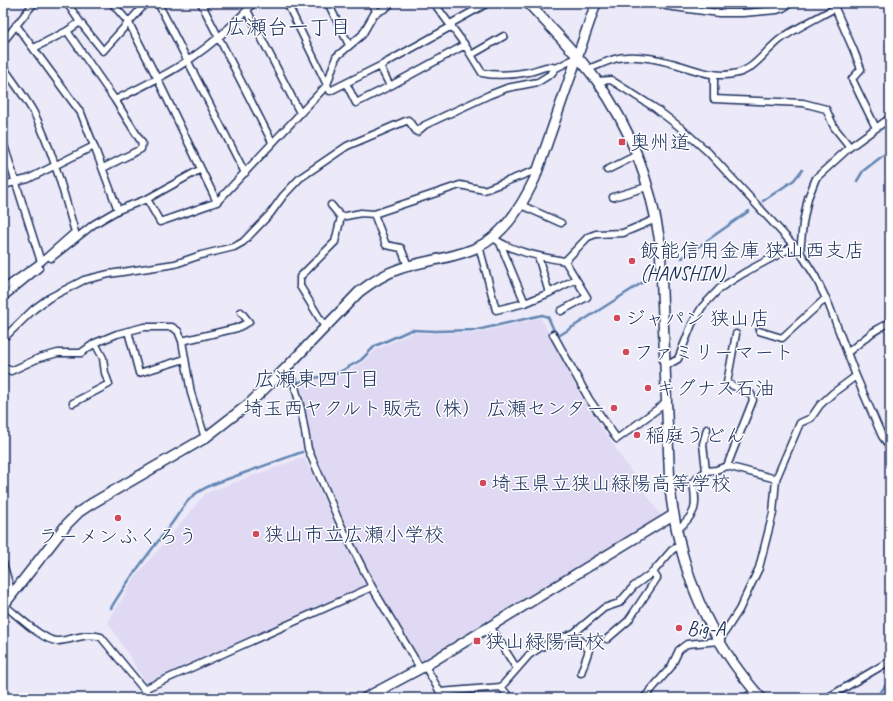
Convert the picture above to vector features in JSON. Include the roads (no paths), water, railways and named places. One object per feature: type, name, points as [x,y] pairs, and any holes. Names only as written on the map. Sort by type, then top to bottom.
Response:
[{"type":"street","points":[[3,42],[34,3]]},
{"type":"street","points":[[67,3],[103,51],[146,3]]},
{"type":"street","points":[[112,3],[129,23],[217,202]]},
{"type":"street","points":[[158,3],[245,173]]},
{"type":"street","points":[[201,3],[272,142]]},
{"type":"street","points":[[115,100],[158,80],[189,61],[219,37],[253,3]]},
{"type":"street","points":[[286,3],[330,91],[380,66],[486,4]]},
{"type":"street","points":[[328,3],[349,45]]},
{"type":"street","points":[[372,3],[377,13]]},
{"type":"street","points":[[147,198],[160,222],[217,202],[327,84],[336,57],[362,35],[374,14],[392,3]]},
{"type":"street","points":[[434,3],[465,45],[482,73],[496,76],[529,72],[550,66],[556,68]]},
{"type":"street","points":[[528,3],[578,57],[597,81],[621,120],[637,155],[647,187],[656,219],[661,256],[670,488],[676,531],[679,546],[693,589],[719,642],[734,665],[759,695],[744,698]]},
{"type":"street","points":[[151,698],[101,637],[94,635],[58,641],[51,640],[4,605],[61,532],[79,512],[205,438],[250,403],[360,292],[372,282],[385,274],[408,266],[465,252],[496,240],[521,205],[530,189],[596,3]]},
{"type":"street","points":[[655,3],[666,6],[730,14],[777,10],[791,3]]},
{"type":"street","points":[[588,69],[619,58],[627,57],[671,63],[705,74],[734,74],[745,70],[763,57],[781,39],[834,5],[861,68],[852,79],[876,128]]},
{"type":"street","points":[[247,10],[300,113]]},
{"type":"street","points":[[34,48],[67,31],[80,22]]},
{"type":"street","points":[[16,25],[81,113],[118,210]]},
{"type":"street","points":[[67,31],[115,100],[142,144],[141,149],[103,168]]},
{"type":"street","points":[[471,55],[504,36]]},
{"type":"street","points":[[346,83],[356,103],[465,45]]},
{"type":"street","points":[[3,336],[7,335],[34,309],[49,298],[84,280],[109,274],[175,264],[201,254],[234,247],[244,242],[300,178],[347,146],[408,120],[417,132],[426,125],[489,95],[507,88],[538,82],[551,74],[556,68],[578,57]]},
{"type":"street","points":[[380,66],[390,86]]},
{"type":"street","points":[[3,67],[33,111],[44,135],[56,165],[75,232],[41,262],[3,289]]},
{"type":"street","points":[[714,74],[714,99],[803,103],[826,109],[834,128],[850,147]]},
{"type":"street","points":[[597,81],[612,80],[681,128],[708,152],[800,252],[815,276],[826,298],[856,376],[882,436],[890,447]]},
{"type":"street","points":[[800,252],[803,223],[808,198],[816,178],[850,147],[890,118]]},
{"type":"street","points":[[3,142],[41,262]]},
{"type":"street","points":[[3,185],[28,179],[94,146]]},
{"type":"street","points":[[607,170],[637,155]]},
{"type":"street","points":[[3,299],[94,224],[118,210],[147,198],[201,169]]},
{"type":"street","points":[[341,217],[361,213],[374,214],[460,185],[484,190],[538,169]]},
{"type":"street","points":[[613,197],[647,187]]},
{"type":"street","points":[[332,205],[341,217]]},
{"type":"street","points":[[521,205],[561,223]]},
{"type":"street","points":[[374,214],[386,245],[401,248],[408,266]]},
{"type":"street","points":[[325,327],[300,286],[300,277],[335,242],[341,217]]},
{"type":"street","points":[[565,261],[588,237],[596,234],[623,233],[656,219]]},
{"type":"street","points":[[496,240],[538,256],[565,261],[587,297],[561,311]]},
{"type":"street","points":[[496,240],[525,303]]},
{"type":"street","points":[[480,246],[496,310],[525,303],[576,279]]},
{"type":"street","points":[[666,366],[678,359],[692,324],[702,307],[720,288],[744,272],[794,246]]},
{"type":"street","points":[[538,256],[549,293]]},
{"type":"street","points":[[759,331],[782,338],[826,298]]},
{"type":"street","points":[[182,342],[237,328],[248,322],[241,312]]},
{"type":"street","points":[[847,353],[873,332],[889,325]]},
{"type":"street","points":[[3,367],[11,371],[39,358],[58,353],[81,353],[95,344],[117,334],[144,327],[172,327],[178,331],[182,342],[191,393],[205,438]]},
{"type":"street","points":[[128,331],[139,373],[185,360]]},
{"type":"street","points":[[553,334],[589,399],[616,439],[667,402]]},
{"type":"street","points":[[727,466],[753,400],[751,394],[726,383],[736,334]]},
{"type":"street","points":[[73,403],[109,384],[105,373],[103,358],[95,344]]},
{"type":"street","points":[[286,368],[294,383],[301,409],[308,449],[339,521],[372,587],[422,667],[440,692],[501,687],[529,655],[541,647],[574,633],[604,608],[619,603],[634,586],[653,572],[672,550],[679,546]]},
{"type":"street","points":[[719,642],[739,610],[759,568],[773,513],[776,479],[800,423],[811,418],[820,405],[856,376]]},
{"type":"street","points":[[706,471],[703,444],[708,428]]},
{"type":"street","points":[[676,531],[685,523],[694,510],[696,504],[693,482],[706,471],[716,470],[727,466],[776,479]]},
{"type":"street","points":[[365,698],[384,694],[422,667],[673,515]]},
{"type":"street","points":[[3,563],[12,594]]},
{"type":"street","points":[[607,639],[628,621],[657,578],[653,572]]},
{"type":"street","points":[[144,689],[372,587]]},
{"type":"street","points":[[490,626],[517,669]]},
{"type":"street","points":[[574,633],[589,650],[581,673]]},
{"type":"street","points":[[644,698],[671,666],[679,650],[687,644],[719,642]]},
{"type":"street","points":[[828,698],[890,661]]},
{"type":"street","points":[[501,687],[510,698]]},
{"type":"waterway","points":[[857,181],[863,171],[890,150]]},
{"type":"waterway","points":[[763,201],[794,180],[802,170]]},
{"type":"waterway","points":[[682,258],[749,211]]},
{"type":"waterway","points":[[299,382],[334,375],[361,360],[375,346],[411,330],[477,330],[542,315],[548,317],[557,337],[648,279]]},
{"type":"waterway","points":[[111,608],[140,564],[184,505],[195,494],[211,485],[302,452]]},
{"type":"waterway","points":[[876,698],[890,680]]},
{"type":"place","name":"奥州道","points":[[622,142]]},
{"type":"place","name":"飯能信用金庫 狭山西支店 (HANSHIN)","points":[[632,261]]},
{"type":"place","name":"ジャパン 狭山店","points":[[617,318]]},
{"type":"place","name":"ファミリーマート","points":[[626,352]]},
{"type":"place","name":"キグナス石油","points":[[648,388]]},
{"type":"place","name":"埼玉西ヤクルト販売（株） 広瀬センター","points":[[614,408]]},
{"type":"place","name":"稲庭うどん","points":[[637,435]]},
{"type":"place","name":"埼玉県立狭山緑陽高等学校","points":[[483,483]]},
{"type":"place","name":"ラーメンふくろう","points":[[118,518]]},
{"type":"place","name":"狭山市立広瀬小学校","points":[[256,534]]},
{"type":"place","name":"Big-A","points":[[679,628]]},
{"type":"place","name":"狭山緑陽高校","points":[[477,641]]},
{"type":"district","name":"広瀬台一丁目","points":[[288,27]]},
{"type":"district","name":"広瀬東四丁目","points":[[317,379]]}]
